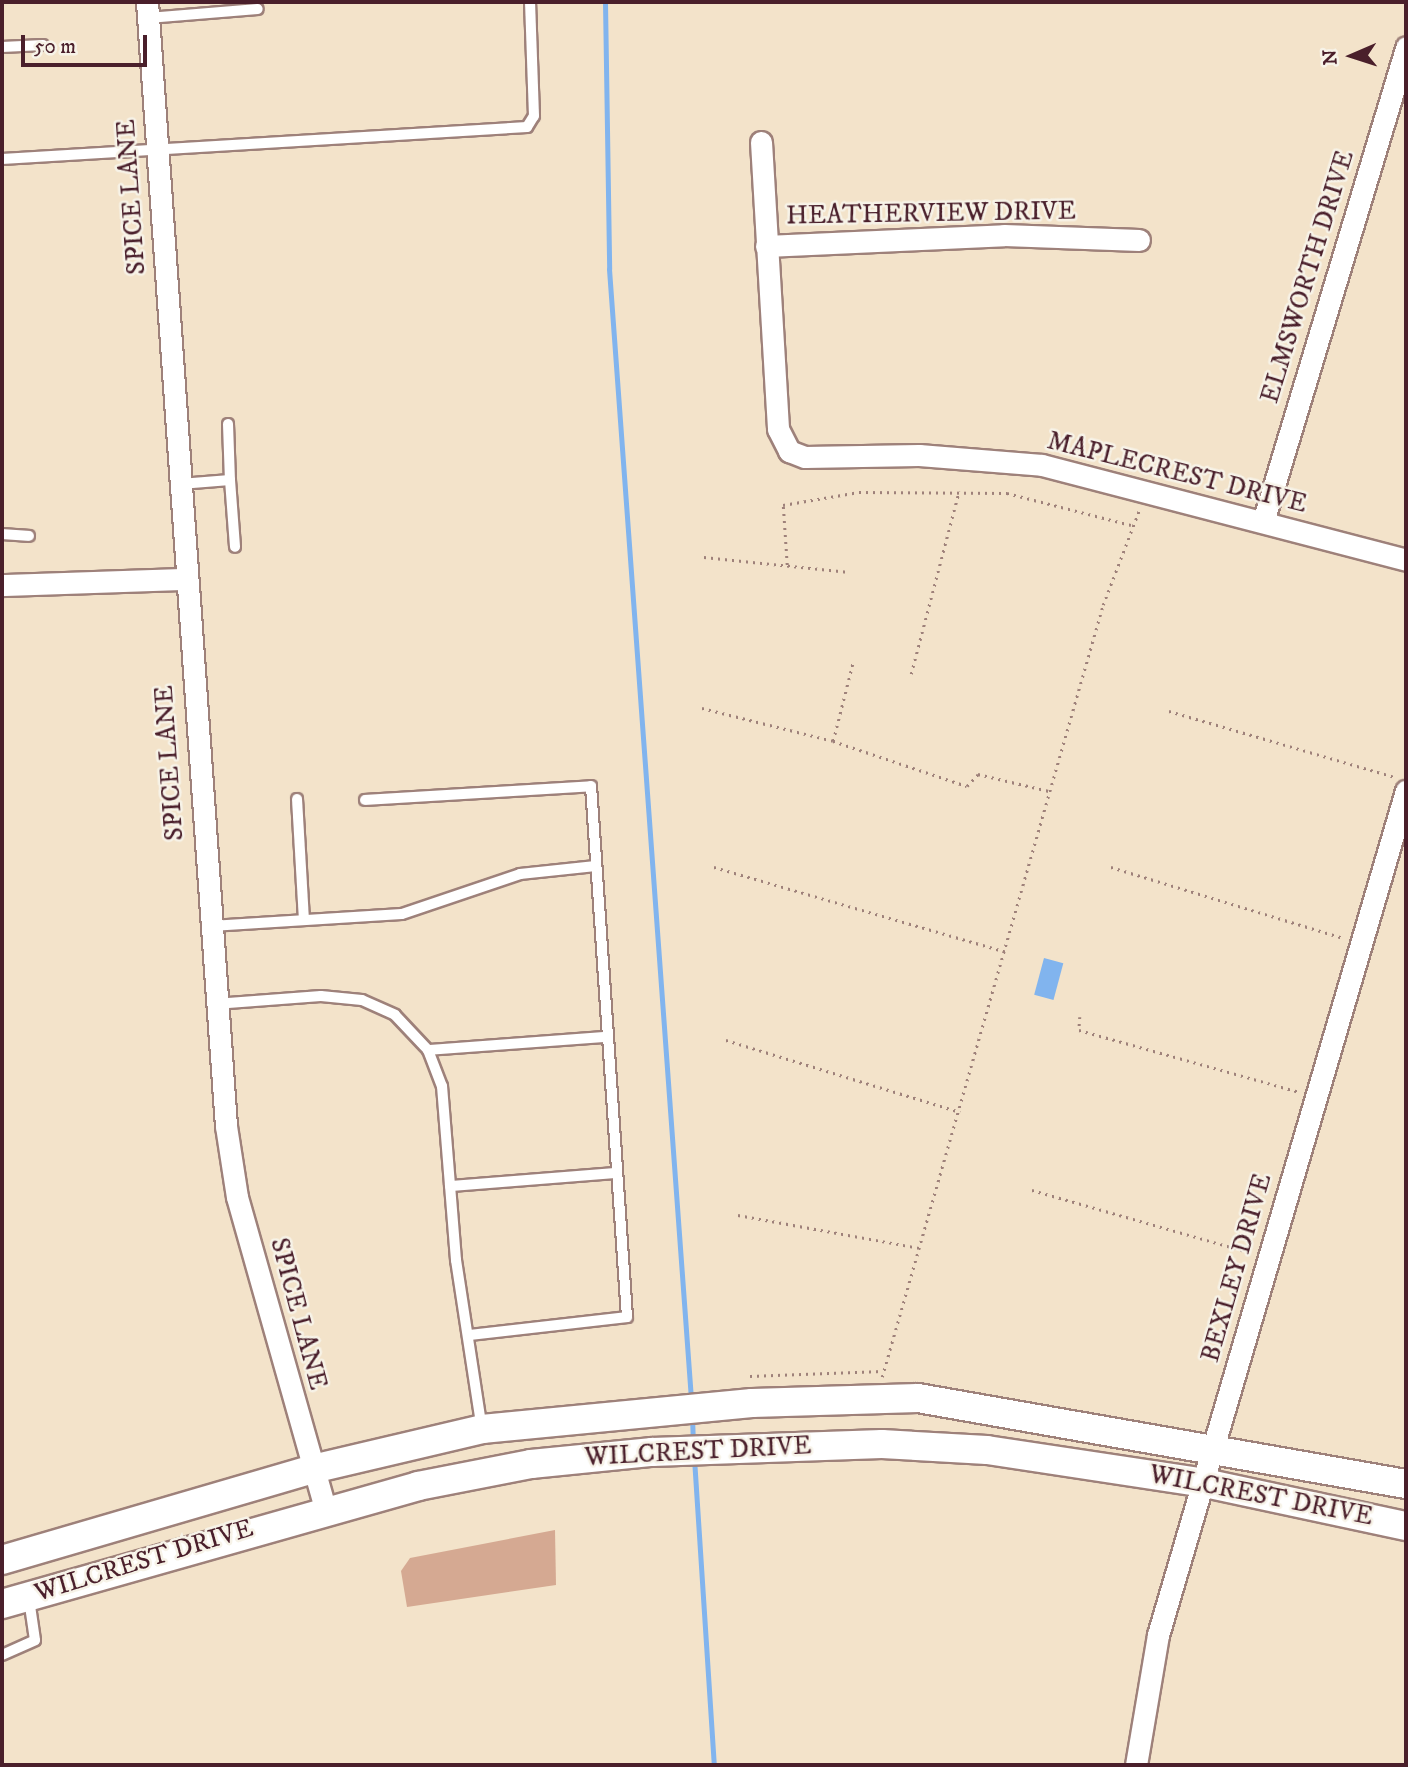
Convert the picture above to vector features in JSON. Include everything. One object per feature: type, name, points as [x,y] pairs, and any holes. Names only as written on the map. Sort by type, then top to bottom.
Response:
[{"type":"main road","name":"WILCREST DRIVE","points":[[7,1558],[313,1469],[482,1429],[651,1409],[742,1404],[881,1399],[1012,1414],[1215,1446],[1406,1484]]},
{"type":"main road","points":[[987,1450],[1012,1414]]},
{"type":"main road","name":"WILCREST DRIVE","points":[[15,1600],[325,1507],[531,1464],[652,1452],[746,1447],[987,1450],[1205,1483],[1406,1525]]},
{"type":"main road","points":[[7,1558],[15,1600]]},
{"type":"street","name":"SPICE LANE","points":[[148,10],[209,926],[237,1196],[325,1507]]},
{"type":"street","name":"ELMSWORTH DRIVE","points":[[1263,522],[1406,47]]},
{"type":"street","name":"MAPLECREST DRIVE","points":[[761,142],[778,429],[789,451],[806,457],[889,455],[1042,465],[1148,489],[1406,560]]},
{"type":"street","name":"HEATHERVIEW DRIVE","points":[[766,246],[1004,234],[1139,240]]},
{"type":"street","points":[[2,585],[186,579]]},
{"type":"street","name":"BEXLEY DRIVE","points":[[1136,1765],[1158,1635],[1205,1483],[1406,790]]},
{"type":"lane","points":[[2,159],[155,145],[527,127],[534,116],[530,2]]},
{"type":"lane","points":[[148,10],[258,9]]},
{"type":"lane","points":[[2,47],[43,45]]},
{"type":"lane","points":[[228,424],[235,547]]},
{"type":"lane","points":[[180,484],[230,480]]},
{"type":"lane","points":[[2,534],[29,536]]},
{"type":"lane","points":[[365,800],[591,786],[627,1317],[468,1335]]},
{"type":"lane","points":[[297,799],[304,920]]},
{"type":"lane","points":[[209,926],[422,911],[520,874],[596,866]]},
{"type":"lane","points":[[215,1004],[321,996],[362,1000],[395,1015],[428,1050],[442,1086],[450,1186],[482,1429]]},
{"type":"lane","points":[[428,1050],[607,1037]]},
{"type":"lane","points":[[450,1186],[616,1173]]},
{"type":"lane","points":[[2,1655],[35,1640],[15,1600]]},
{"type":"path","points":[[881,1399],[883,1371],[1007,952],[1049,791],[1133,525],[1148,489]]},
{"type":"path","points":[[911,674],[960,491]]},
{"type":"path","points":[[787,565],[783,505],[859,492],[1007,493],[1133,525]]},
{"type":"path","points":[[704,557],[849,572]]},
{"type":"path","points":[[833,741],[853,662]]},
{"type":"path","points":[[702,708],[833,741],[967,786],[978,774],[1049,791]]},
{"type":"path","points":[[1169,711],[1406,781]]},
{"type":"path","points":[[713,867],[1007,952]]},
{"type":"path","points":[[1111,867],[1363,944]]},
{"type":"path","points":[[1080,1017],[1079,1030],[1316,1097]]},
{"type":"path","points":[[726,1040],[960,1112]]},
{"type":"path","points":[[1032,1191],[1269,1258]]},
{"type":"path","points":[[738,1215],[919,1248]]},
{"type":"path","points":[[750,1376],[883,1371]]},
{"type":"water","points":[[1044,958],[1063,963],[1053,1000],[1034,995]]},
{"type":"building","points":[[555,1530],[556,1585],[407,1607],[401,1571],[410,1558]]},
{"type":"waterway","points":[[605,2],[609,269],[691,1399]]},
{"type":"waterway","points":[[692,1416],[693,1441]]},
{"type":"waterway","points":[[694,1458],[714,1765]]}]
